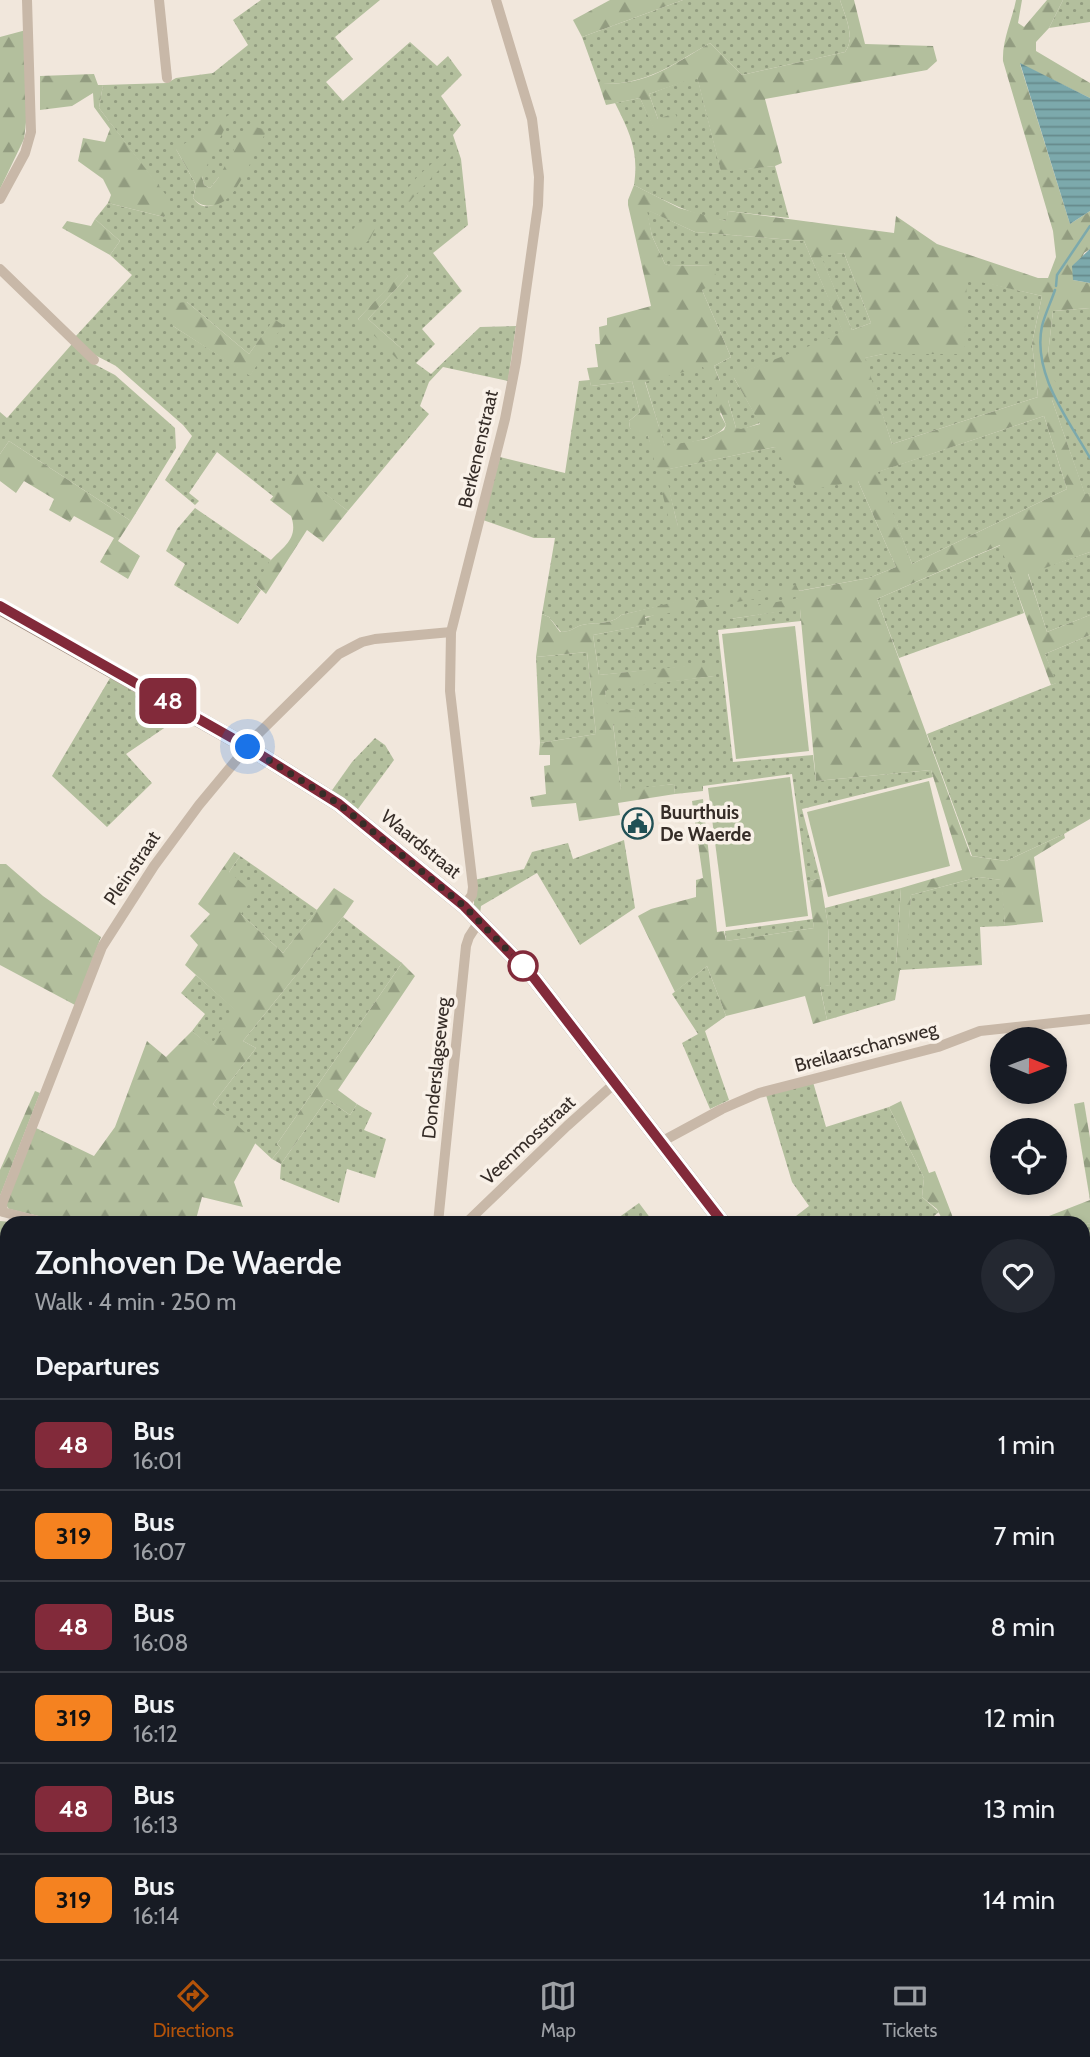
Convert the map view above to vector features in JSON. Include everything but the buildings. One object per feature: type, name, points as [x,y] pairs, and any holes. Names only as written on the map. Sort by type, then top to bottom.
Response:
[{"type":"street","points":[[0,199],[25,153],[32,132],[27,0]]},
{"type":"street","points":[[159,0],[167,78]]},
{"type":"street","name":"Berkenenstraat","points":[[464,906],[472,895],[473,887],[450,691],[451,632],[505,419],[516,362],[538,205],[539,177],[532,119],[496,0]]},
{"type":"street","points":[[0,269],[94,359]]},
{"type":"street","name":"Waardstraat","points":[[1,609],[248,747],[339,804],[464,906],[534,978],[718,1216]]},
{"type":"street","name":"Pleinstraat","points":[[19,1216],[3,1212],[2,1204],[102,947],[172,840],[258,734],[339,653],[375,639],[451,632]]},
{"type":"street","name":"Donderslagseweg","points":[[439,1216],[466,946],[480,920]]},
{"type":"street","name":"Breilaarschansweg","points":[[660,1142],[722,1108],[759,1093],[938,1047],[981,1031],[1090,1019]]},
{"type":"street","name":"Veenmosstraat","points":[[473,1216],[615,1083]]},
{"type":"green space","points":[[261,0],[380,0],[335,37],[353,59],[326,82],[343,101],[410,42],[437,66],[448,56],[462,75],[441,96],[461,125],[453,135],[461,159],[468,225],[433,253],[462,291],[422,329],[435,344],[416,363],[431,374],[480,327],[516,326],[508,381],[443,367],[429,382],[420,406],[429,414],[348,511],[296,472],[274,497],[217,452],[189,493],[199,501],[195,505],[165,480],[192,436],[116,366],[93,354],[75,337],[132,275],[110,255],[120,241],[95,219],[108,203],[164,217],[168,199],[99,108],[103,85],[167,83],[176,78],[213,73],[248,45],[233,20]],"holes":[[[176,149],[202,176],[204,185],[210,188],[219,177],[214,205],[202,206],[193,198],[196,185]],[[403,272],[408,276],[368,319],[403,350],[358,319]],[[187,302],[249,354],[274,320],[282,325],[250,375],[173,326]]]},
{"type":"green space","points":[[610,0],[683,0],[582,37],[573,20]]},
{"type":"green space","points":[[683,0],[840,0],[850,40],[845,52],[742,75],[710,43],[645,78],[599,84],[582,37]]},
{"type":"green space","points":[[840,0],[854,0],[865,44],[933,46],[937,61],[927,70],[765,99],[782,163],[721,172],[697,77],[649,94],[658,119],[675,113],[680,124],[656,134],[640,98],[606,105],[599,84],[616,84],[645,78],[670,67],[710,43],[742,75],[845,52],[850,34]]},
{"type":"green space","points":[[1016,0],[1022,0],[1018,23],[1024,27],[1047,0],[1063,0],[1049,28],[1036,42],[1036,51],[1090,83],[1090,98],[1020,64],[1070,224],[1090,211],[1090,249],[1084,253],[1073,280],[1090,283],[1090,308],[1053,311],[1048,354],[1059,397],[1052,400],[1085,494],[1090,493],[1090,552],[1028,574],[1047,632],[1090,615],[1090,635],[1045,654],[1057,683],[1051,685],[1000,545],[877,599],[971,856],[1006,861],[1064,834],[1065,838],[1034,857],[1043,922],[1005,926],[1001,880],[979,877],[911,895],[906,964],[896,964],[901,888],[962,870],[931,770],[816,781],[800,609],[729,619],[728,611],[798,598],[798,592],[645,617],[646,625],[593,635],[599,675],[714,663],[715,676],[605,690],[608,712],[635,709],[636,721],[613,724],[621,790],[674,784],[675,794],[618,803],[620,815],[579,821],[576,803],[532,807],[530,797],[546,794],[544,766],[550,765],[550,755],[539,755],[540,743],[596,734],[587,652],[536,657],[542,614],[549,617],[560,632],[565,632],[582,625],[608,622],[621,615],[695,597],[696,601],[796,585],[799,591],[869,578],[896,567],[858,481],[799,492],[775,447],[665,470],[678,528],[671,528],[648,436],[637,434],[630,428],[629,421],[640,412],[632,381],[591,386],[587,368],[598,367],[595,344],[600,344],[599,327],[607,325],[607,318],[651,306],[628,205],[634,185],[679,208],[726,221],[728,211],[894,233],[896,216],[937,244],[1038,278],[1048,278],[1056,257],[1053,231],[1003,61]],"holes":[[[647,210],[695,232],[804,241],[843,333],[742,372],[733,364],[734,378],[760,424],[736,428],[728,400],[717,393],[716,400],[726,425],[724,430],[706,439],[665,446],[645,382],[703,367],[708,380],[718,386],[720,382],[714,366],[731,357],[702,290],[718,281],[712,265],[665,264],[652,236]],[[844,253],[871,323],[852,330],[821,256]],[[967,279],[1042,296],[1032,343],[1038,397],[892,444],[865,358],[883,354],[964,354]],[[1044,416],[1067,489],[912,564],[878,472]]]},
{"type":"green space","points":[[1063,0],[1090,0],[1090,22],[1049,28]]},
{"type":"green space","points":[[26,30],[27,114],[24,139],[0,189],[0,37]]},
{"type":"green space","points":[[94,74],[98,85],[103,85],[99,108],[169,199],[169,210],[164,217],[108,203],[111,195],[103,179],[78,161],[83,138],[105,142],[110,129],[94,107],[93,93],[72,106],[40,110],[40,76]]},
{"type":"green space","points":[[697,76],[721,171],[775,166],[789,218],[728,211],[727,221],[715,219],[679,207],[634,185],[632,143],[615,103],[640,98],[657,134],[658,119],[649,94]]},
{"type":"green space","points":[[232,113],[202,176],[204,185],[210,188],[219,177],[247,125],[267,130],[231,195],[218,204],[202,205],[193,198],[196,185],[176,149]]},
{"type":"green space","points":[[447,150],[452,156],[409,202],[402,195],[418,176]]},
{"type":"green space","points":[[646,209],[695,232],[804,241],[844,334],[734,378],[760,423],[741,430],[736,428],[728,400],[720,414],[726,425],[715,435],[665,447],[645,381],[703,366],[720,381],[714,366],[731,357],[702,290],[712,265],[665,264],[652,236]]},
{"type":"green space","points":[[95,219],[120,241],[110,255],[62,228],[67,221],[91,226]]},
{"type":"green space","points":[[359,222],[378,223],[370,239],[358,250],[349,249],[354,228]]},
{"type":"green space","points":[[844,253],[871,323],[852,330],[820,255]]},
{"type":"green space","points":[[403,271],[408,276],[368,319],[403,350],[403,356],[397,359],[358,319]]},
{"type":"green space","points":[[967,278],[1042,296],[1032,343],[1038,397],[892,444],[864,358],[883,354]]},
{"type":"green space","points":[[187,302],[249,354],[274,319],[283,325],[250,376],[173,326],[168,315],[169,307]]},
{"type":"green space","points":[[1090,308],[1090,493],[1085,495],[1052,400],[1048,354],[1053,311]]},
{"type":"green space","points":[[72,344],[94,364],[115,375],[175,428],[176,448],[131,521],[9,441],[0,454],[0,412],[7,418]]},
{"type":"green space","points":[[590,380],[591,386],[632,381],[640,412],[629,421],[630,428],[648,436],[678,527],[664,470],[775,447],[858,481],[896,567],[869,578],[798,591],[799,598],[730,619],[800,608],[801,621],[718,630],[733,762],[813,755],[816,781],[931,770],[933,777],[802,809],[820,878],[807,882],[792,774],[703,786],[703,791],[675,794],[674,784],[621,791],[613,723],[635,709],[607,713],[605,689],[714,676],[714,664],[599,675],[593,635],[645,625],[645,618],[696,601],[695,598],[561,632],[549,617],[542,614],[555,538],[534,538],[483,520],[500,457],[565,473],[579,381]]},
{"type":"green space","points":[[1044,416],[1067,489],[912,564],[877,472]]},
{"type":"green space","points":[[9,441],[131,521],[118,541],[140,556],[128,579],[100,562],[114,538],[74,516],[70,522],[49,510],[54,499],[24,481],[16,493],[0,481],[0,454]]},
{"type":"green space","points":[[296,471],[348,511],[323,542],[307,530],[266,594],[256,585],[269,563],[289,541],[293,530],[291,516],[270,500]]},
{"type":"green space","points":[[195,508],[271,560],[256,585],[261,590],[238,624],[174,585],[185,564],[166,551],[177,529]]},
{"type":"green space","points":[[1001,545],[1024,613],[899,658],[877,599]]},
{"type":"green space","points":[[1090,552],[1090,615],[1047,632],[1028,573]]},
{"type":"green space","points":[[795,626],[809,751],[736,759],[722,634]]},
{"type":"green space","points":[[1090,635],[1090,819],[1006,861],[972,856],[927,734],[1056,683],[1045,654]]},
{"type":"green space","points":[[587,652],[596,734],[540,743],[536,657]]},
{"type":"green space","points":[[110,678],[179,718],[126,754],[152,783],[107,827],[52,776]]},
{"type":"green space","points":[[375,738],[385,745],[394,760],[355,813],[330,793],[352,762]]},
{"type":"green space","points":[[790,777],[808,916],[726,927],[708,788]]},
{"type":"green space","points":[[929,781],[950,866],[828,897],[807,812]]},
{"type":"green space","points":[[703,799],[717,932],[724,931],[726,941],[814,928],[807,882],[820,878],[828,925],[830,985],[820,987],[827,1020],[813,1024],[805,996],[726,1016],[707,966],[675,992],[638,916],[651,909],[696,897],[696,880],[703,878],[692,801]]},
{"type":"green space","points":[[624,840],[635,908],[580,945],[537,873],[481,906],[480,914],[474,908],[474,880],[524,869],[532,852],[568,843],[573,859]]},
{"type":"green space","points":[[234,852],[240,856],[229,872],[256,895],[241,914],[283,953],[334,888],[354,901],[243,1041],[256,1048],[213,1104],[256,1142],[234,1182],[243,1207],[202,1197],[197,1216],[38,1216],[9,1209],[6,1205],[34,1127],[94,1156],[115,1127],[147,1041],[166,1057],[192,1031],[210,1046],[236,1011],[185,965],[198,945],[190,936],[210,914],[198,904]]},
{"type":"green space","points":[[240,856],[317,910],[283,953],[241,914],[229,872]]},
{"type":"green space","points":[[0,864],[6,864],[43,896],[101,937],[75,1005],[0,965]]},
{"type":"green space","points":[[979,877],[1002,880],[1005,926],[980,927],[982,965],[900,970],[895,1000],[827,1020],[820,986],[830,985],[825,908],[901,888],[896,963],[905,964],[911,895]]},
{"type":"green space","points":[[343,917],[402,963],[277,1144],[281,1148],[272,1159],[213,1104],[256,1048],[243,1041]]},
{"type":"green space","points":[[813,919],[814,928],[726,941],[725,931]]},
{"type":"green space","points":[[402,963],[415,976],[338,1090],[357,1104],[350,1115],[327,1099],[281,1164],[272,1159],[281,1148],[277,1144]]},
{"type":"green space","points":[[707,966],[726,1016],[705,1031],[729,1100],[710,1109],[682,1043],[698,1034],[672,994]]},
{"type":"green space","points":[[196,975],[237,1011],[210,1047],[192,1031],[205,1014],[181,993]]},
{"type":"green space","points":[[813,1082],[826,1127],[889,1107],[924,1178],[922,1197],[939,1212],[934,1216],[796,1216],[809,1206],[792,1182],[766,1095]]},
{"type":"green space","points":[[35,1091],[40,1093],[0,1196],[0,1170]]},
{"type":"green space","points":[[327,1099],[350,1115],[357,1104],[372,1113],[364,1130],[386,1139],[375,1178],[347,1169],[339,1203],[280,1179],[281,1164]]},
{"type":"green space","points":[[901,1101],[929,1173],[935,1171],[952,1216],[940,1216],[937,1209],[922,1197],[924,1178],[889,1107]]},
{"type":"green space","points":[[1084,1102],[1090,1138],[1090,1200],[1074,1104]]},
{"type":"green space","points":[[1090,1200],[1090,1216],[1049,1216]]},
{"type":"green space","points":[[639,1203],[649,1216],[621,1216]]},
{"type":"water","points":[[1020,63],[1090,98],[1090,211],[1070,224]]},
{"type":"water","points":[[1090,249],[1090,283],[1073,280],[1072,266]]},
{"type":"waterway","points":[[1056,286],[1057,275],[1090,226]]},
{"type":"waterway","points":[[1055,290],[1042,326],[1042,361],[1054,395],[1090,458]]},
{"type":"bus line","name":"48","points":[[0,606],[248,747],[339,804],[464,906],[534,978],[718,1216]]},
{"type":"place","name":"Buurthuis De Waerde","points":[[637,823]]},
{"type":"route","points":[[248,747],[339,804],[480,920],[523,966]]}]
